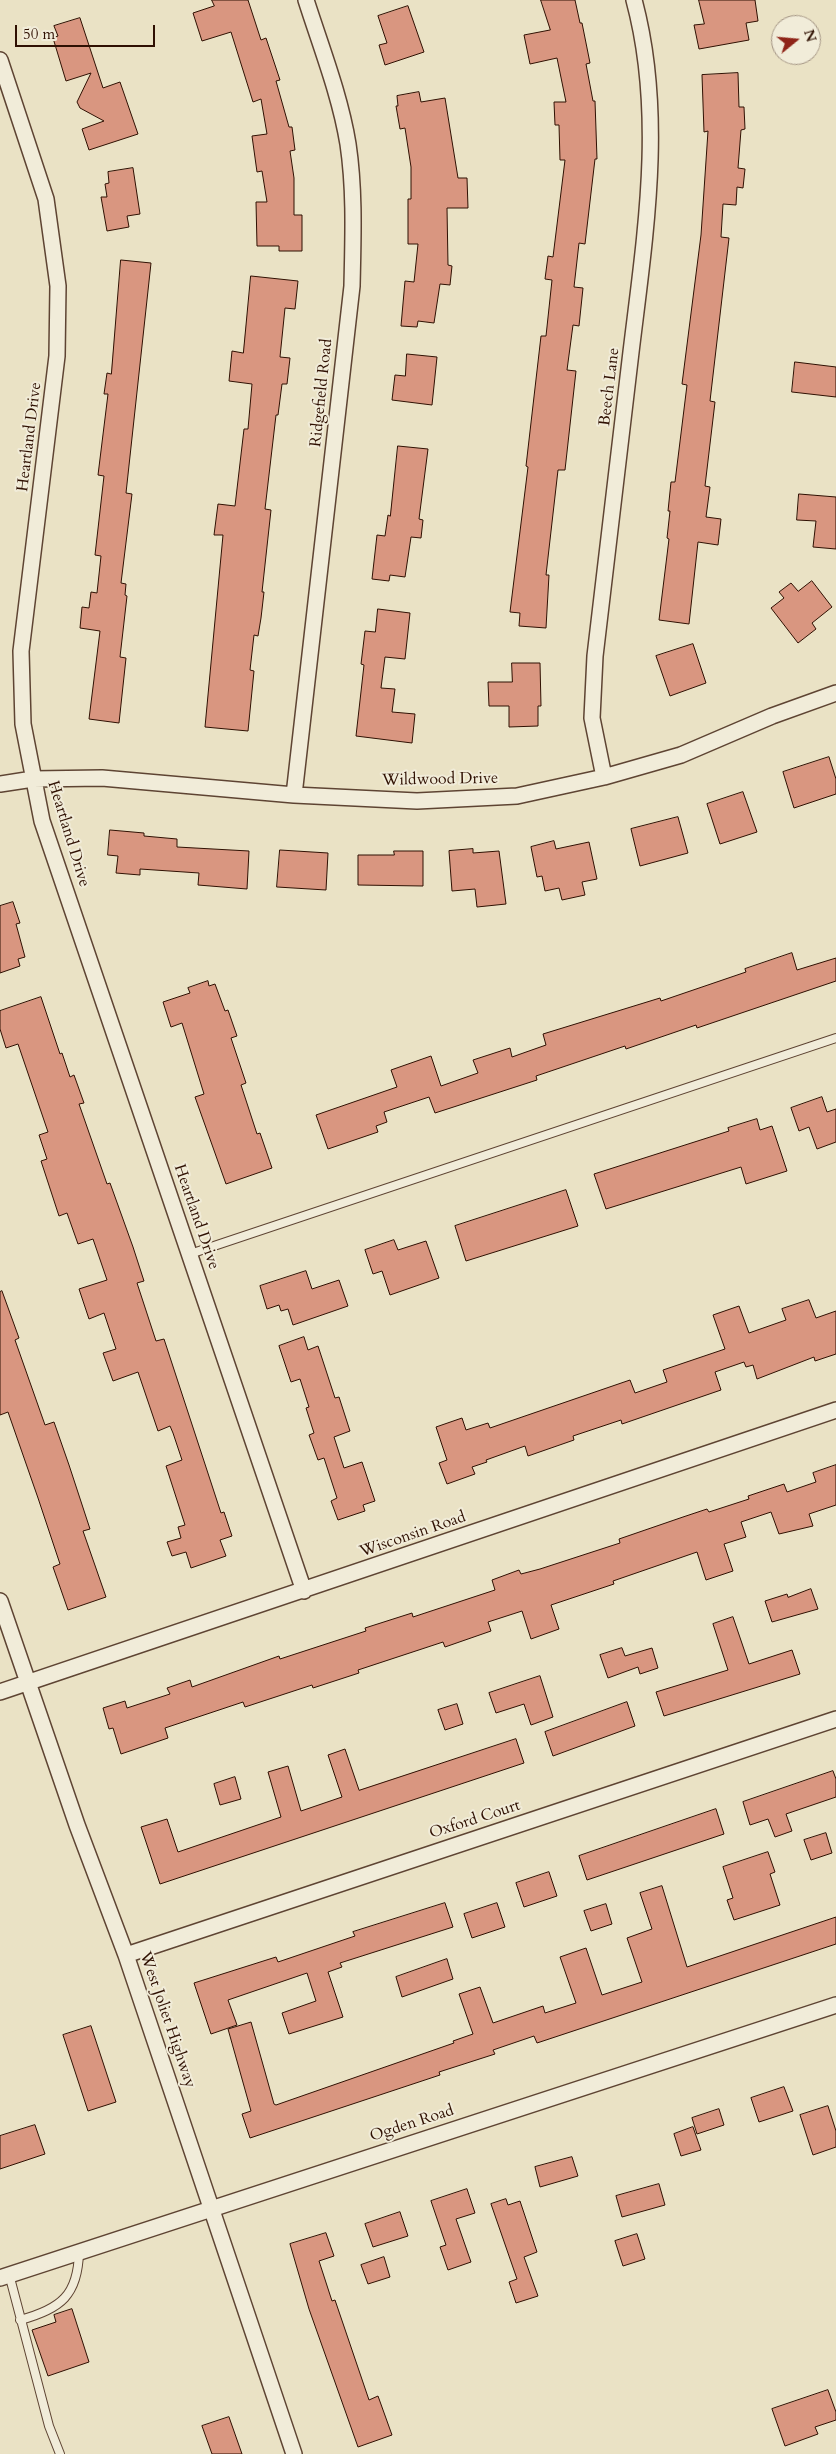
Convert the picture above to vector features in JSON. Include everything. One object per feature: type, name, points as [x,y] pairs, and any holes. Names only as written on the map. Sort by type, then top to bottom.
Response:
[{"type":"street","name":"Ridgefield Road","points":[[294,795],[352,286],[353,241],[348,144],[331,76],[306,0]]},
{"type":"street","name":"Beech Lane","points":[[604,777],[592,718],[595,656],[646,227],[651,140],[650,87],[646,55],[634,0]]},
{"type":"street","name":"Heartland Drive","points":[[0,60],[46,199],[58,286],[57,356],[21,651],[23,724],[33,779],[42,821],[304,1591]]},
{"type":"street","name":"Wildwood Drive","points":[[0,784],[33,779],[102,778],[294,795],[418,801],[517,796],[604,777],[681,755],[772,716],[836,693]]},
{"type":"street","name":"Wisconsin Road","points":[[0,1692],[836,1410]]},
{"type":"street","name":"West Joliet Highway","points":[[0,1600],[77,1825],[126,1955],[294,2454]]},
{"type":"street","name":"Oxford Court","points":[[126,1955],[836,1719]]},
{"type":"street","name":"Ogden Road","points":[[5,2276],[836,2005]]},
{"type":"lane","points":[[190,1254],[836,1038]]},
{"type":"lane","points":[[20,2320],[40,2315],[71,2292],[78,2270],[79,2252]]},
{"type":"lane","points":[[5,2276],[20,2320],[49,2426],[60,2454]]},
{"type":"building","points":[[212,0],[248,0],[261,40],[266,38],[280,80],[276,81],[289,127],[292,127],[295,150],[290,151],[294,178],[294,215],[302,215],[302,251],[279,251],[279,246],[257,246],[256,202],[267,202],[262,171],[257,172],[252,136],[267,134],[261,99],[253,102],[231,32],[202,41],[193,13],[214,6]]},
{"type":"building","points":[[541,0],[575,0],[590,63],[586,64],[593,101],[595,101],[597,159],[595,159],[585,244],[579,243],[574,287],[583,288],[579,326],[573,325],[567,370],[576,371],[565,470],[558,470],[546,575],[549,575],[546,628],[519,626],[520,613],[510,612],[528,467],[526,466],[541,336],[546,336],[552,280],[545,279],[548,256],[553,257],[565,160],[560,160],[559,125],[555,125],[554,102],[566,102],[557,58],[530,64],[524,35],[550,30]]},
{"type":"building","points":[[699,0],[755,0],[758,21],[746,23],[749,40],[699,49],[694,25],[704,24]]},
{"type":"building","points":[[408,6],[424,52],[385,65],[379,45],[387,43],[378,16]]},
{"type":"building","points":[[80,18],[103,88],[120,82],[138,134],[89,150],[82,129],[104,121],[80,108],[77,102],[91,73],[66,81],[53,38],[58,36],[54,26]]},
{"type":"building","points":[[738,73],[739,107],[744,107],[745,129],[741,130],[738,168],[745,169],[743,188],[737,187],[736,205],[723,204],[721,237],[729,238],[710,401],[715,402],[705,486],[710,487],[706,517],[721,519],[718,545],[698,542],[689,624],[659,620],[669,539],[667,538],[671,482],[675,482],[687,385],[682,384],[701,235],[708,131],[704,132],[702,75]]},
{"type":"building","points":[[419,92],[421,102],[445,98],[458,178],[467,178],[468,208],[447,208],[448,265],[452,266],[450,285],[440,284],[434,323],[418,321],[417,327],[401,326],[405,281],[414,282],[418,244],[408,244],[408,199],[411,199],[411,167],[405,128],[400,129],[396,106],[398,106],[397,96]]},
{"type":"building","points":[[133,168],[140,214],[127,216],[129,227],[107,231],[101,197],[107,197],[105,184],[109,183],[108,172]]},
{"type":"building","points":[[121,260],[151,263],[126,493],[132,494],[121,583],[126,584],[125,595],[127,596],[120,657],[126,658],[119,723],[89,719],[100,631],[80,628],[82,607],[89,608],[91,592],[97,593],[101,556],[95,555],[104,476],[98,475],[108,394],[104,394],[107,373],[111,374]]},
{"type":"building","points":[[251,276],[298,281],[295,309],[285,308],[280,357],[290,358],[287,384],[282,384],[278,415],[276,415],[265,509],[271,510],[261,618],[258,636],[254,635],[250,670],[254,671],[248,731],[205,727],[223,535],[214,535],[218,504],[235,506],[244,429],[248,429],[252,384],[229,381],[232,351],[243,353]]},
{"type":"building","points":[[407,354],[437,357],[432,405],[392,400],[395,375],[405,376]]},
{"type":"building","points":[[795,362],[836,367],[836,397],[792,392]]},
{"type":"building","points":[[398,446],[428,449],[419,519],[423,520],[421,538],[411,537],[405,577],[390,575],[389,581],[372,579],[377,535],[385,536],[388,515],[390,516]]},
{"type":"building","points":[[799,494],[836,497],[836,549],[813,547],[816,521],[797,520]]},
{"type":"building","points":[[812,581],[832,607],[812,623],[816,629],[798,643],[771,608],[784,598],[779,592],[791,583],[798,591]]},
{"type":"building","points":[[378,609],[410,613],[405,659],[385,657],[381,688],[395,689],[392,712],[415,714],[412,743],[356,736],[364,665],[361,664],[365,631],[375,632]]},
{"type":"building","points":[[693,644],[706,683],[670,696],[656,656]]},
{"type":"building","points":[[512,663],[540,663],[541,706],[538,706],[538,726],[509,727],[509,706],[489,706],[488,682],[512,682]]},
{"type":"building","points":[[829,757],[836,779],[836,794],[794,808],[783,772]]},
{"type":"building","points":[[743,792],[757,832],[720,844],[707,804]]},
{"type":"building","points":[[678,817],[688,853],[640,866],[631,829]]},
{"type":"building","points":[[110,830],[144,833],[144,836],[177,839],[177,847],[249,851],[247,889],[198,885],[199,873],[140,869],[140,875],[116,873],[118,856],[108,855]]},
{"type":"building","points":[[554,841],[556,849],[589,842],[597,879],[582,882],[585,895],[562,900],[559,888],[545,891],[542,876],[537,877],[531,847]]},
{"type":"building","points":[[473,849],[473,853],[499,851],[506,904],[477,907],[475,889],[452,891],[449,851]]},
{"type":"building","points":[[280,850],[328,853],[326,890],[277,887]]},
{"type":"building","points":[[394,851],[423,851],[423,886],[358,885],[358,855],[394,855]]},
{"type":"building","points":[[13,902],[20,923],[16,924],[25,957],[18,959],[20,966],[0,973],[0,906]]},
{"type":"building","points":[[792,953],[797,970],[836,958],[836,981],[697,1028],[696,1025],[626,1049],[625,1046],[536,1076],[537,1080],[435,1113],[429,1097],[384,1112],[387,1122],[376,1126],[378,1132],[328,1149],[316,1115],[397,1087],[391,1070],[431,1056],[441,1086],[478,1073],[473,1060],[510,1048],[512,1057],[546,1045],[543,1034],[660,998],[661,1001],[746,972],[745,969]]},
{"type":"building","points":[[208,981],[209,986],[215,984],[225,1011],[228,1010],[237,1036],[231,1038],[246,1083],[241,1085],[257,1134],[260,1133],[272,1168],[226,1184],[195,1097],[204,1094],[182,1023],[171,1027],[163,1002],[190,993],[188,988]]},
{"type":"building","points":[[41,997],[60,1054],[62,1053],[70,1077],[74,1075],[84,1103],[79,1104],[107,1184],[110,1183],[133,1247],[144,1281],[137,1283],[156,1341],[164,1339],[221,1513],[224,1512],[232,1536],[220,1540],[226,1556],[191,1568],[186,1552],[172,1556],[167,1542],[181,1538],[178,1527],[185,1525],[166,1466],[182,1460],[173,1433],[170,1426],[158,1431],[138,1372],[113,1381],[103,1353],[116,1349],[104,1313],[89,1319],[79,1289],[107,1280],[93,1239],[78,1244],[67,1213],[59,1216],[41,1161],[47,1159],[39,1135],[48,1132],[18,1044],[6,1048],[0,1029],[0,1011]]},
{"type":"building","points":[[822,1097],[827,1112],[836,1109],[836,1142],[817,1149],[809,1127],[799,1131],[791,1108]]},
{"type":"building","points":[[757,1119],[760,1130],[772,1126],[787,1171],[746,1184],[741,1167],[606,1209],[594,1174],[729,1131],[728,1128]]},
{"type":"building","points":[[566,1190],[578,1226],[466,1261],[455,1226]]},
{"type":"building","points":[[394,1240],[398,1250],[426,1241],[439,1278],[390,1295],[382,1271],[373,1274],[365,1250]]},
{"type":"building","points":[[306,1271],[312,1289],[339,1280],[348,1306],[293,1325],[288,1309],[281,1311],[279,1305],[267,1309],[260,1286]]},
{"type":"building","points":[[2,1291],[19,1338],[15,1340],[45,1425],[54,1422],[69,1465],[90,1529],[83,1531],[106,1597],[68,1610],[53,1567],[60,1564],[38,1498],[8,1412],[0,1415],[0,1292]]},
{"type":"building","points":[[809,1300],[816,1318],[836,1311],[836,1354],[815,1361],[814,1357],[757,1379],[753,1365],[746,1367],[744,1362],[715,1372],[721,1390],[622,1424],[621,1420],[573,1436],[574,1440],[528,1456],[525,1446],[486,1460],[487,1462],[472,1467],[475,1474],[447,1484],[439,1463],[447,1460],[436,1427],[462,1418],[466,1430],[488,1423],[490,1428],[630,1380],[635,1393],[667,1382],[663,1370],[725,1349],[713,1315],[739,1306],[749,1333],[786,1320],[782,1309]]},
{"type":"building","points":[[304,1337],[308,1350],[318,1346],[335,1398],[339,1397],[350,1431],[334,1437],[344,1468],[362,1462],[375,1501],[363,1505],[365,1511],[338,1520],[331,1501],[337,1498],[324,1458],[318,1460],[309,1435],[314,1433],[306,1408],[309,1407],[300,1379],[291,1382],[279,1346]]},
{"type":"building","points":[[836,1465],[836,1505],[809,1514],[813,1526],[779,1534],[771,1512],[741,1522],[746,1537],[724,1544],[733,1571],[706,1580],[697,1552],[613,1581],[614,1584],[551,1605],[559,1629],[531,1639],[522,1611],[488,1622],[491,1631],[445,1647],[443,1642],[358,1670],[359,1673],[313,1688],[312,1685],[245,1707],[243,1702],[165,1728],[168,1738],[121,1754],[113,1728],[109,1729],[103,1708],[125,1701],[127,1708],[170,1694],[167,1688],[190,1680],[192,1687],[279,1656],[280,1659],[366,1631],[365,1628],[412,1613],[413,1617],[495,1590],[492,1580],[519,1570],[521,1574],[540,1569],[620,1543],[619,1539],[683,1517],[707,1509],[709,1512],[749,1499],[748,1496],[784,1484],[787,1492],[816,1482],[813,1473]]},
{"type":"building","points":[[811,1589],[818,1609],[772,1622],[765,1601],[787,1594],[788,1597]]},
{"type":"building","points":[[733,1617],[749,1664],[792,1650],[800,1674],[664,1716],[656,1692],[728,1670],[713,1624]]},
{"type":"building","points":[[622,1648],[625,1656],[652,1648],[658,1668],[640,1674],[638,1667],[608,1678],[600,1655]]},
{"type":"building","points":[[540,1676],[553,1717],[531,1725],[524,1704],[496,1713],[489,1693]]},
{"type":"building","points":[[627,1702],[635,1726],[553,1756],[545,1732]]},
{"type":"building","points":[[457,1704],[463,1724],[445,1730],[438,1710]]},
{"type":"building","points":[[516,1739],[524,1763],[160,1884],[141,1827],[167,1819],[178,1852],[281,1817],[268,1772],[288,1766],[301,1811],[342,1797],[328,1755],[345,1749],[359,1790]]},
{"type":"building","points":[[833,1771],[836,1779],[836,1797],[786,1814],[792,1831],[775,1837],[768,1819],[750,1825],[743,1802]]},
{"type":"building","points":[[235,1777],[241,1799],[220,1805],[214,1784]]},
{"type":"building","points":[[716,1809],[724,1834],[587,1880],[579,1856]]},
{"type":"building","points":[[826,1833],[832,1853],[811,1860],[804,1840]]},
{"type":"building","points":[[768,1852],[775,1872],[770,1874],[780,1905],[734,1920],[727,1900],[733,1898],[723,1867]]},
{"type":"building","points":[[549,1872],[557,1896],[524,1907],[516,1883]]},
{"type":"building","points":[[662,1886],[687,1967],[836,1917],[836,1944],[537,2043],[534,2036],[493,2050],[495,2054],[439,2072],[440,2075],[250,2138],[242,2114],[251,2111],[228,2029],[251,2022],[274,2104],[276,2105],[454,2043],[453,2041],[473,2034],[459,1994],[480,1987],[493,2023],[543,2006],[545,2013],[576,2003],[560,1957],[586,1948],[602,1995],[642,1982],[627,1938],[652,1929],[640,1893]]},
{"type":"building","points":[[445,1903],[453,1927],[340,1963],[342,1967],[328,1972],[343,2017],[289,2034],[282,2013],[316,2001],[307,1973],[228,2000],[237,2025],[211,2034],[194,1983],[276,1957],[278,1962],[355,1936],[353,1932]]},
{"type":"building","points":[[497,1903],[505,1927],[472,1938],[464,1914]]},
{"type":"building","points":[[606,1904],[612,1924],[591,1931],[584,1911]]},
{"type":"building","points":[[447,1959],[453,1979],[402,1997],[396,1977]]},
{"type":"building","points":[[91,2026],[116,2102],[88,2111],[63,2035]]},
{"type":"building","points":[[784,2087],[793,2111],[759,2122],[751,2098]]},
{"type":"building","points":[[828,2106],[836,2131],[836,2147],[813,2155],[800,2115]]},
{"type":"building","points":[[719,2109],[724,2125],[697,2134],[692,2118]]},
{"type":"building","points":[[35,2125],[45,2154],[0,2169],[0,2136]]},
{"type":"building","points":[[693,2127],[701,2150],[681,2156],[674,2134]]},
{"type":"building","points":[[572,2157],[578,2176],[540,2187],[535,2167]]},
{"type":"building","points":[[659,2184],[665,2205],[622,2217],[616,2196]]},
{"type":"building","points":[[467,2189],[475,2213],[456,2219],[471,2262],[448,2270],[440,2247],[446,2245],[431,2201]]},
{"type":"building","points":[[506,2199],[508,2205],[520,2201],[537,2252],[524,2257],[538,2296],[516,2303],[509,2282],[517,2279],[491,2204]]},
{"type":"building","points":[[400,2212],[408,2236],[373,2247],[365,2224]]},
{"type":"building","points":[[326,2233],[334,2256],[319,2261],[332,2301],[335,2300],[369,2400],[378,2396],[392,2435],[358,2447],[309,2309],[290,2244]]},
{"type":"building","points":[[637,2234],[645,2259],[623,2266],[615,2241]]},
{"type":"building","points":[[384,2257],[390,2277],[368,2284],[361,2265]]},
{"type":"building","points":[[72,2309],[89,2362],[48,2376],[32,2330],[56,2322],[54,2315]]},
{"type":"building","points":[[828,2390],[836,2412],[836,2420],[815,2427],[818,2434],[785,2446],[772,2409]]},
{"type":"building","points":[[229,2417],[242,2454],[212,2454],[202,2426]]}]
